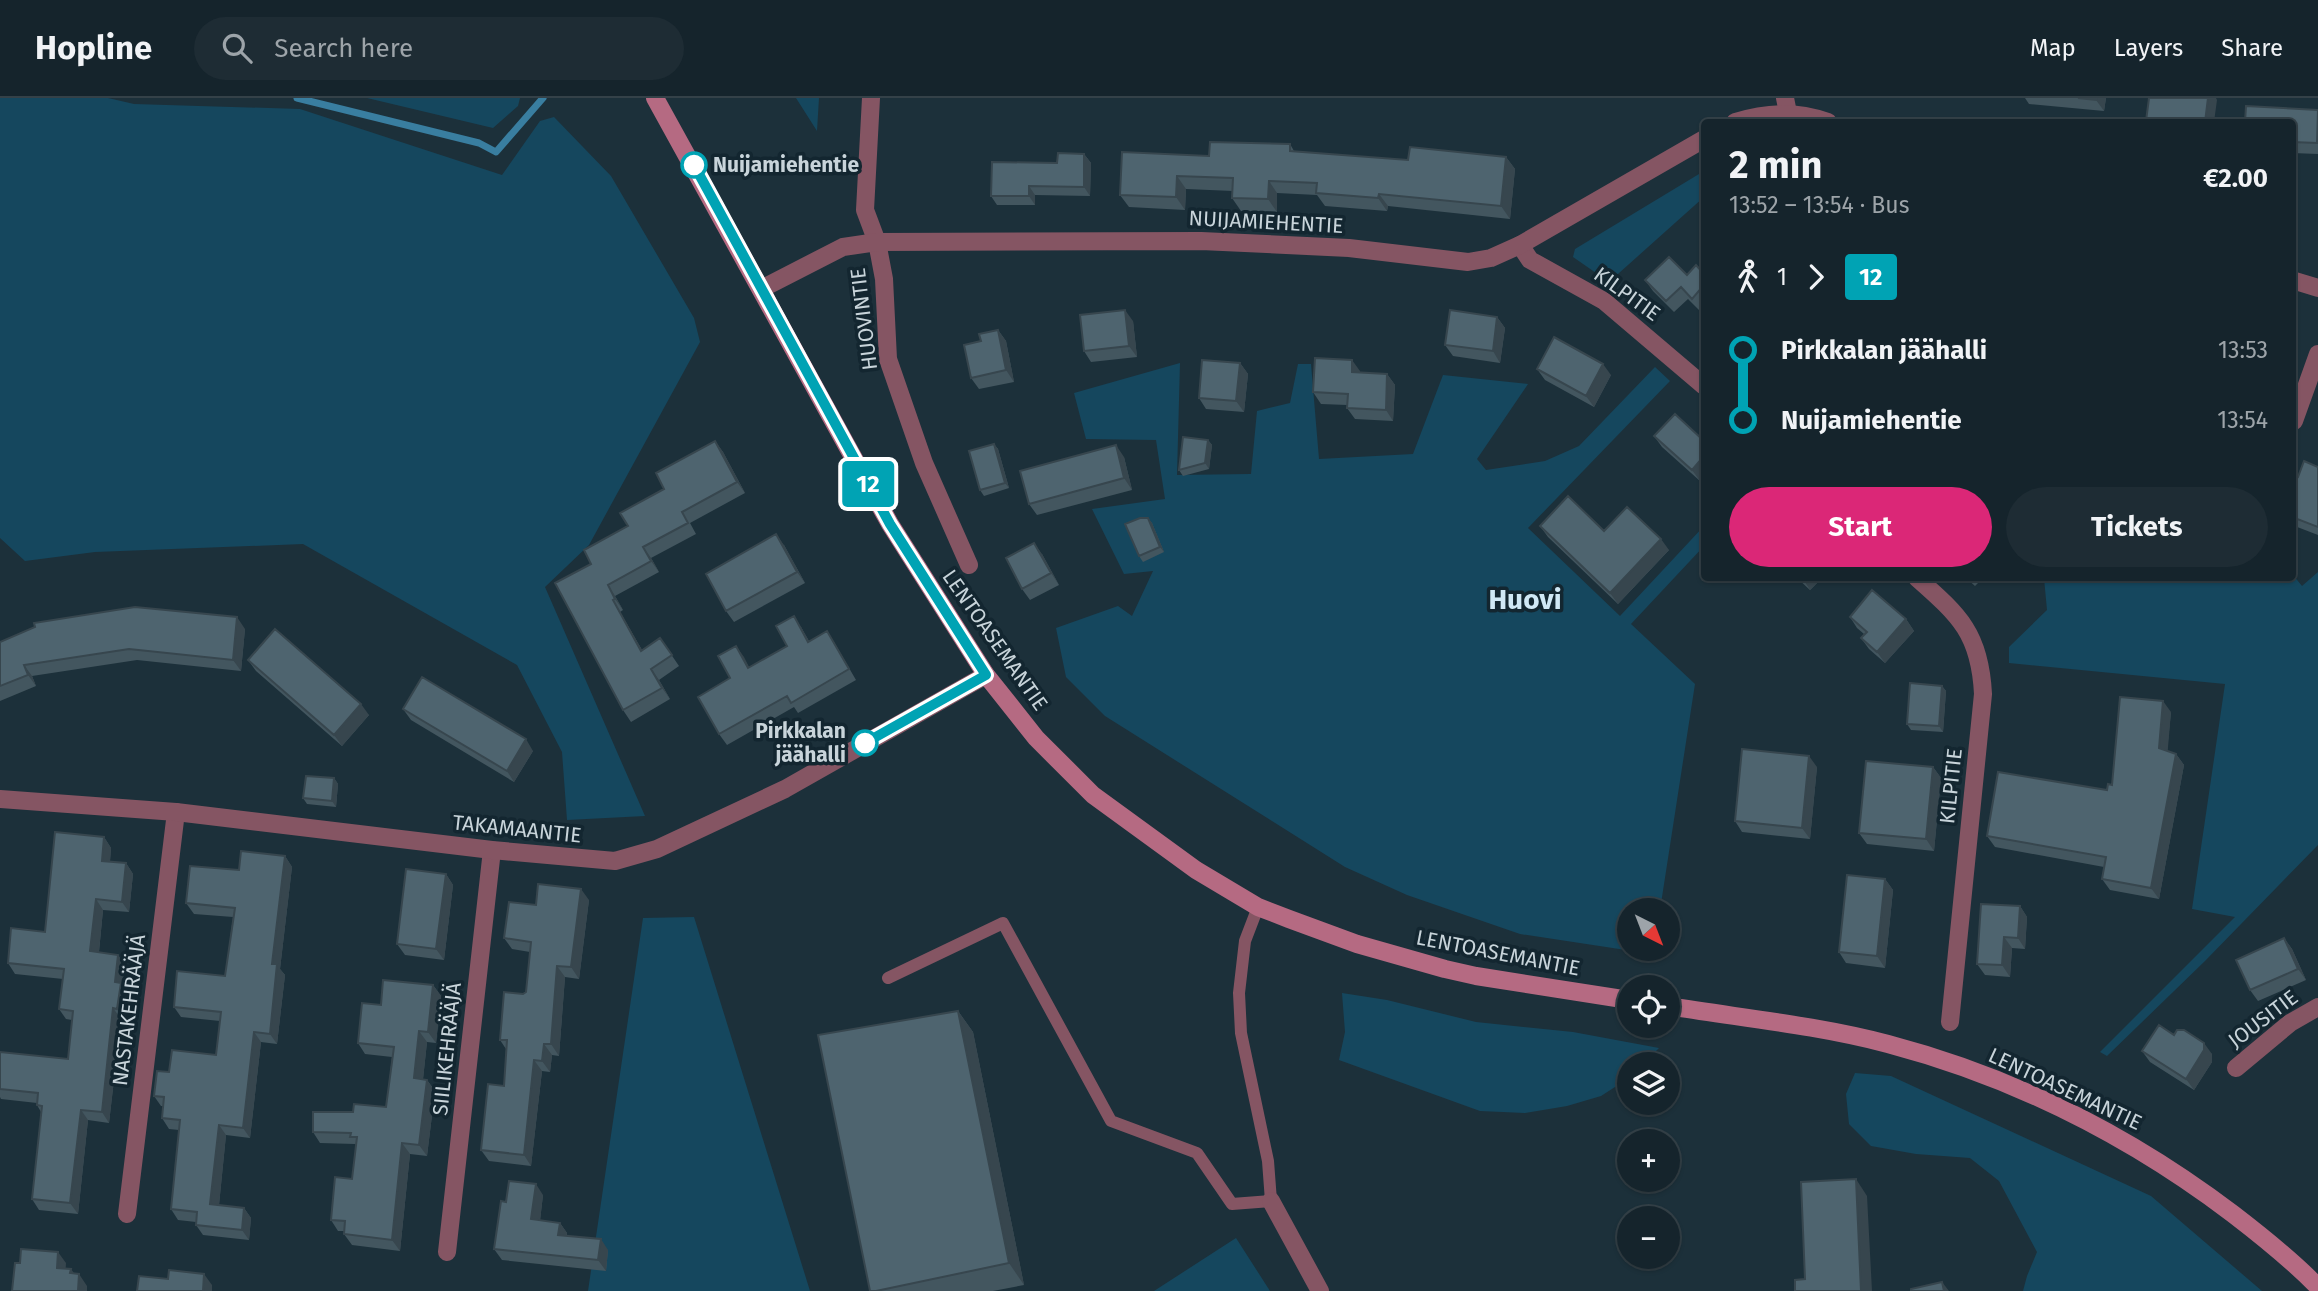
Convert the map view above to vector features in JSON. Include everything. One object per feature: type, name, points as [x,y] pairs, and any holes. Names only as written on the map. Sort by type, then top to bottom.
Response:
[{"type":"main road","name":"LENTOASEMANTIE","points":[[655,98],[890,524],[986,675],[1037,738],[1093,795],[1196,870],[1258,906],[1357,944],[1445,969],[1617,998]]},
{"type":"main road","name":"LENTOASEMANTIE","points":[[1680,1008],[1887,1044],[2023,1090],[2083,1118],[2163,1163],[2254,1230],[2318,1287]]},
{"type":"street","name":"HUOVINTIE","points":[[871,98],[865,210],[877,242],[884,279],[888,359],[924,463],[969,565]]},
{"type":"street","points":[[1746,119],[1786,105],[1821,119]]},
{"type":"street","name":"NUIJAMIEHENTIE","points":[[761,289],[843,247],[877,242],[1201,241],[1349,248],[1468,262],[1491,258],[1520,245],[1701,141]]},
{"type":"street","name":"KILPITIE","points":[[1520,245],[1530,260],[1604,301],[1701,383]]},
{"type":"street","points":[[2296,280],[2318,288]]},
{"type":"street","points":[[2296,415],[2318,354]]},
{"type":"street","name":"KILPITIE","points":[[1920,581],[1950,608],[1968,631],[1979,652],[1982,671],[1983,694],[1950,1022]]},
{"type":"street","name":"TAKAMAANTIE","points":[[0,799],[176,812],[492,850],[615,861],[657,849],[785,789],[986,675]]},
{"type":"street","name":"NASTAKEHRÄÄJÄ","points":[[127,1214],[176,812]]},
{"type":"street","name":"SIILIKEHRÄÄJÄ","points":[[447,1252],[492,850]]},
{"type":"street","name":"JOUSITIE","points":[[2236,1068],[2290,1023],[2318,1007]]},
{"type":"street","points":[[1271,1201],[1320,1291]]},
{"type":"lane","points":[[888,978],[1003,923],[1111,1121],[1197,1153],[1232,1204],[1271,1201],[1268,1161],[1241,1033],[1239,993],[1245,941],[1258,906]]},
{"type":"shaded area","points":[[0,98],[108,98],[134,104],[300,109],[502,175],[540,121],[554,117],[611,176],[694,318],[700,342],[589,545],[545,587],[645,816],[567,820],[562,752],[517,665],[303,544],[95,552],[25,561],[0,538]]},
{"type":"shaded area","points":[[367,98],[520,98],[518,106],[493,128]]},
{"type":"shaded area","points":[[796,98],[819,98],[817,131]]},
{"type":"shaded area","points":[[1701,173],[1701,200],[1609,282],[1573,257],[1575,249]]},
{"type":"shaded area","points":[[1180,363],[1177,475],[1251,474],[1257,411],[1290,403],[1298,364],[1311,364],[1319,459],[1413,454],[1443,375],[1528,384],[1477,459],[1486,470],[1545,461],[1579,446],[1655,367],[1670,381],[1528,528],[1620,616],[1701,529],[1701,549],[1631,624],[1695,684],[1662,898],[1617,898],[1617,949],[1520,934],[1407,895],[1345,867],[1105,716],[1066,677],[1056,628],[1118,606],[1132,616],[1153,571],[1124,574],[1092,509],[1165,499],[1156,440],[1086,439],[1074,393]]},
{"type":"shaded area","points":[[2318,572],[2318,845],[2205,961],[2107,1056],[2100,1052],[2235,917],[2192,909],[2225,684],[2009,663],[2009,647],[2047,610],[2044,581],[2296,581],[2296,579],[2302,586]]},
{"type":"shaded area","points":[[694,917],[810,1291],[588,1291],[643,918]]},
{"type":"shaded area","points":[[1342,993],[1387,1000],[1476,1022],[1573,1032],[1659,1048],[1655,1052],[1617,1052],[1617,1086],[1601,1096],[1567,1106],[1525,1113],[1480,1111],[1339,1060],[1345,1032]]},
{"type":"shaded area","points":[[1855,1073],[1891,1076],[2151,1196],[2262,1291],[2023,1291],[2037,1252],[1999,1181],[1970,1158],[1916,1154],[1871,1146],[1849,1124],[1846,1094]]},
{"type":"shaded area","points":[[1236,1238],[1270,1291],[1154,1291]]},
{"type":"building","points":[[2149,98],[2208,98],[2205,119],[2146,119]]},
{"type":"building","points":[[2246,106],[2318,110],[2317,143],[2296,142],[2296,119],[2245,119]]},
{"type":"building","points":[[1210,142],[1290,144],[1290,151],[1408,160],[1410,147],[1506,157],[1501,206],[1379,194],[1378,198],[1316,193],[1317,183],[1269,181],[1268,199],[1232,198],[1233,178],[1177,176],[1176,197],[1120,195],[1122,152],[1209,156]]},
{"type":"building","points":[[1058,153],[1084,154],[1084,187],[1029,186],[1029,196],[991,196],[992,162],[1057,163]]},
{"type":"building","points":[[1669,257],[1687,275],[1696,265],[1701,271],[1701,288],[1692,299],[1681,287],[1666,301],[1645,280]]},
{"type":"building","points":[[1125,310],[1129,346],[1084,351],[1080,315]]},
{"type":"building","points":[[1450,310],[1497,317],[1493,351],[1445,345]]},
{"type":"building","points":[[998,330],[1006,370],[971,378],[964,345],[981,341],[979,334]]},
{"type":"building","points":[[1554,337],[1603,364],[1586,396],[1537,369]]},
{"type":"building","points":[[1315,358],[1352,360],[1352,372],[1387,374],[1386,410],[1347,408],[1348,394],[1313,392]]},
{"type":"building","points":[[1202,360],[1240,363],[1236,401],[1199,398]]},
{"type":"building","points":[[1675,414],[1701,438],[1701,460],[1692,470],[1654,436]]},
{"type":"building","points":[[1183,437],[1208,440],[1205,463],[1179,470]]},
{"type":"building","points":[[715,441],[737,482],[682,512],[688,523],[643,547],[651,561],[608,585],[615,599],[613,600],[641,651],[660,638],[672,655],[651,669],[662,688],[623,710],[555,583],[591,564],[584,550],[628,526],[620,513],[664,489],[656,473]]},
{"type":"building","points":[[994,444],[1005,483],[980,490],[969,451]]},
{"type":"building","points":[[1116,445],[1124,478],[1029,504],[1020,471]]},
{"type":"building","points":[[2304,461],[2318,467],[2318,527],[2296,519],[2296,476]]},
{"type":"building","points":[[1568,496],[1604,531],[1627,507],[1661,539],[1610,593],[1540,526]]},
{"type":"building","points":[[1148,518],[1160,547],[1139,556],[1125,524]]},
{"type":"building","points":[[776,534],[797,572],[726,611],[706,574]]},
{"type":"building","points":[[1034,543],[1051,573],[1022,589],[1006,558]]},
{"type":"building","points":[[1872,590],[1906,619],[1877,652],[1861,638],[1867,632],[1850,617]]},
{"type":"building","points":[[135,607],[237,617],[233,660],[129,649],[24,665],[28,675],[0,686],[0,642],[35,627],[34,623]]},
{"type":"building","points":[[794,616],[808,642],[827,631],[849,669],[791,703],[787,696],[719,734],[698,697],[730,678],[718,656],[736,646],[748,668],[787,646],[776,626]]},
{"type":"building","points":[[275,629],[361,704],[334,735],[248,660]]},
{"type":"building","points":[[422,677],[526,739],[507,771],[403,709]]},
{"type":"building","points":[[1910,683],[1942,686],[1939,726],[1907,724]]},
{"type":"building","points":[[2120,697],[2163,701],[2159,748],[2176,754],[2151,888],[2102,879],[2106,857],[1987,836],[1998,772],[2107,790],[2108,784],[2112,785]]},
{"type":"building","points":[[1742,749],[1809,756],[1802,828],[1735,821]]},
{"type":"building","points":[[1866,761],[1933,767],[1926,839],[1859,833]]},
{"type":"building","points":[[306,776],[334,778],[332,801],[303,798]]},
{"type":"building","points":[[55,832],[104,837],[102,861],[126,863],[122,902],[96,899],[90,951],[118,955],[115,982],[121,983],[117,1009],[113,1008],[102,1112],[81,1110],[70,1203],[32,1199],[42,1106],[37,1105],[38,1093],[0,1089],[0,1052],[68,1059],[73,1011],[59,1009],[64,969],[8,963],[11,928],[45,932]]},
{"type":"building","points":[[241,851],[285,856],[272,964],[277,964],[270,1034],[254,1032],[243,1128],[219,1125],[210,1204],[244,1208],[242,1230],[196,1225],[197,1212],[171,1209],[180,1120],[162,1118],[164,1097],[154,1096],[157,1071],[169,1072],[172,1050],[216,1055],[221,1012],[174,1007],[177,971],[225,976],[235,908],[186,903],[190,866],[239,870]]},
{"type":"building","points":[[406,869],[446,874],[436,949],[397,944]]},
{"type":"building","points":[[1847,875],[1885,879],[1877,956],[1839,952]]},
{"type":"building","points":[[538,884],[581,889],[571,967],[557,966],[551,1044],[544,1044],[542,1061],[534,1060],[524,1155],[481,1150],[488,1084],[504,1086],[507,1040],[500,1040],[504,992],[526,992],[531,942],[504,938],[509,902],[536,905]]},
{"type":"building","points":[[1981,904],[2020,906],[2018,938],[2004,937],[2002,965],[1977,964]]},
{"type":"building","points":[[2284,938],[2298,969],[2250,990],[2236,960]]},
{"type":"building","points":[[383,980],[433,985],[428,1032],[419,1031],[414,1078],[427,1080],[419,1145],[402,1143],[392,1240],[344,1234],[345,1221],[331,1220],[335,1177],[352,1179],[357,1137],[350,1137],[351,1133],[313,1132],[313,1112],[353,1112],[354,1104],[386,1107],[394,1047],[358,1043],[362,1003],[381,1005]]},
{"type":"building","points":[[958,1011],[1009,1263],[870,1291],[818,1035]]},
{"type":"building","points":[[2159,1025],[2174,1035],[2177,1030],[2184,1030],[2204,1043],[2204,1050],[2186,1079],[2142,1051]]},
{"type":"building","points":[[1856,1179],[1861,1291],[1795,1291],[1795,1280],[1805,1279],[1801,1182]]},
{"type":"building","points":[[509,1181],[536,1184],[531,1219],[560,1223],[558,1235],[601,1239],[598,1260],[494,1249],[501,1201],[506,1202]]},
{"type":"building","points":[[21,1249],[58,1252],[57,1268],[71,1269],[70,1273],[79,1274],[78,1291],[12,1291],[15,1263],[20,1263]]},
{"type":"building","points":[[169,1270],[204,1274],[203,1291],[137,1291],[139,1276],[168,1279]]},
{"type":"building","points":[[1942,1282],[1944,1291],[1911,1291],[1911,1289]]},
{"type":"waterway","points":[[297,98],[479,143],[496,152],[543,98]]},
{"type":"bus line","name":"12","points":[[694,165],[890,524],[986,675],[865,743]]},
{"type":"place","name":"Nuijamiehentie","points":[[694,165]]},
{"type":"place","name":"Pirkkalan jäähalli","points":[[865,743]]},
{"type":"district","name":"Huovi","points":[[1525,599]]}]
